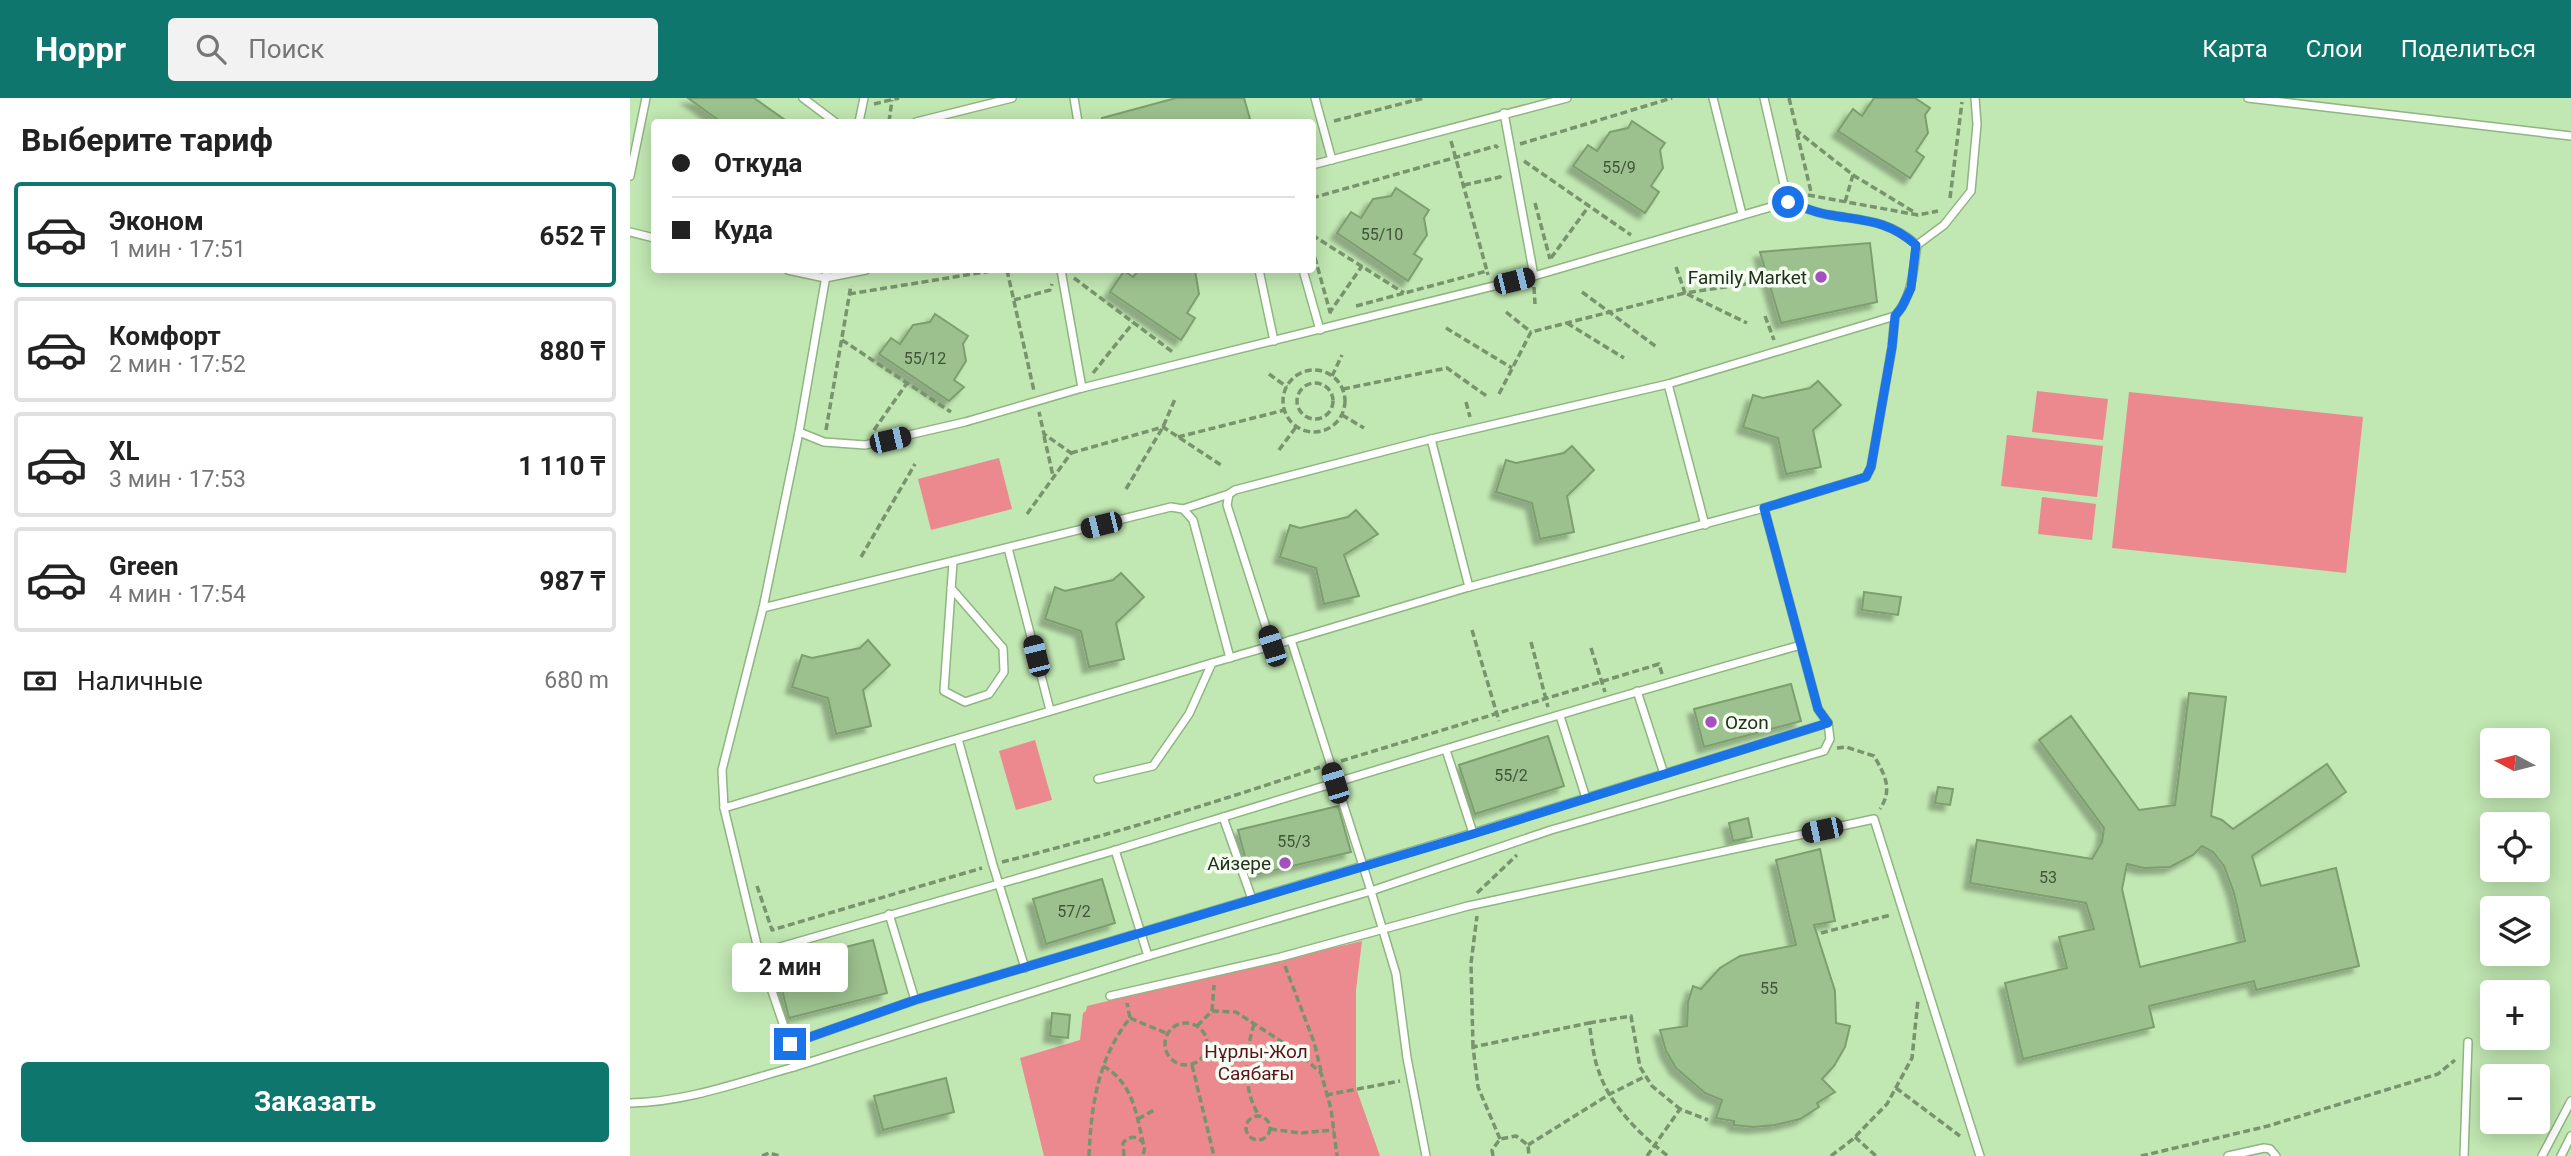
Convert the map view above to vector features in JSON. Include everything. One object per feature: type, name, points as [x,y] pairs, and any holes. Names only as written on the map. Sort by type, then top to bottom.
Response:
[{"type":"lane","points":[[630,176],[646,98]]},
{"type":"lane","points":[[803,98],[831,119]]},
{"type":"lane","points":[[860,119],[864,98]]},
{"type":"lane","points":[[928,119],[1012,98]]},
{"type":"lane","points":[[1074,98],[1078,119]]},
{"type":"lane","points":[[1315,98],[1332,160]]},
{"type":"lane","points":[[1316,164],[1567,98]]},
{"type":"lane","points":[[1713,98],[1742,214]]},
{"type":"lane","points":[[1764,98],[1788,202]]},
{"type":"lane","points":[[724,808],[1469,587],[1705,525],[1866,477],[1871,467],[1895,316],[1911,288],[1916,245],[1944,225],[1970,191],[1977,124],[1975,98]]},
{"type":"lane","points":[[2248,98],[2571,136]]},
{"type":"lane","points":[[1504,113],[1534,276]]},
{"type":"lane","points":[[799,432],[824,442],[865,445],[1037,402],[1082,388],[1534,276],[1788,202],[1828,215],[1872,220],[1902,232],[1916,245]]},
{"type":"lane","points":[[630,232],[651,237]]},
{"type":"lane","points":[[802,273],[825,278],[848,273]]},
{"type":"lane","points":[[793,1067],[790,1044],[759,953],[724,808],[722,770],[763,608],[799,432],[826,273]]},
{"type":"lane","points":[[1062,273],[1082,388]]},
{"type":"lane","points":[[1260,273],[1275,341]]},
{"type":"lane","points":[[1304,273],[1320,330]]},
{"type":"lane","points":[[763,608],[1171,507],[1182,509],[1236,490],[1431,439],[1668,384],[1895,316]]},
{"type":"lane","points":[[1668,384],[1705,525]]},
{"type":"lane","points":[[1431,439],[1469,587]]},
{"type":"lane","points":[[1229,494],[1227,505],[1272,646]]},
{"type":"lane","points":[[630,1103],[655,1102],[701,1094],[793,1067],[1148,956],[1371,891],[1551,830],[1824,751],[1830,739],[1828,723],[1818,709],[1764,508]]},
{"type":"lane","points":[[1182,509],[1192,520],[1230,658]]},
{"type":"lane","points":[[1007,548],[1050,710]]},
{"type":"lane","points":[[951,588],[1003,648],[1004,672],[989,694],[965,702],[944,691],[951,588],[953,562]]},
{"type":"lane","points":[[1291,640],[1396,974],[1411,1078],[1426,1156]]},
{"type":"lane","points":[[759,953],[1115,850],[1636,691],[1801,645]]},
{"type":"lane","points":[[1098,779],[1153,766],[1189,714],[1212,663]]},
{"type":"lane","points":[[1636,691],[1664,774]]},
{"type":"lane","points":[[1560,716],[1586,798]]},
{"type":"lane","points":[[790,1044],[915,1000],[1473,834],[1828,723]]},
{"type":"lane","points":[[958,739],[1025,968]]},
{"type":"lane","points":[[1446,750],[1473,834]]},
{"type":"lane","points":[[1223,817],[1252,899]]},
{"type":"lane","points":[[1110,996],[1281,957],[1468,906],[1874,818],[1980,1156]]},
{"type":"lane","points":[[1115,850],[1148,956]]},
{"type":"lane","points":[[889,914],[915,1000]]},
{"type":"lane","points":[[2464,1156],[2468,1046]]},
{"type":"lane","points":[[2542,1156],[2571,1101]]},
{"type":"lane","points":[[2561,1156],[2571,1136]]},
{"type":"lane","points":[[2228,1156],[2270,1149],[2276,1156]]},
{"type":"path","points":[[862,107],[900,98]]},
{"type":"path","points":[[1322,124],[1424,98]]},
{"type":"path","points":[[1526,173],[1520,144],[1672,98]]},
{"type":"path","points":[[1789,98],[1812,196]]},
{"type":"path","points":[[1785,191],[1919,215],[1936,212],[1950,198],[1962,98]]},
{"type":"path","points":[[889,119],[892,99]]},
{"type":"path","points":[[1447,129],[1493,286]]},
{"type":"path","points":[[1797,131],[1853,175],[1919,215]]},
{"type":"path","points":[[1316,197],[1496,146],[1502,151]]},
{"type":"path","points":[[1523,160],[1632,235],[1619,239]]},
{"type":"path","points":[[1464,184],[1500,177],[1505,169]]},
{"type":"path","points":[[1845,202],[1853,175]]},
{"type":"path","points":[[1533,197],[1552,258]]},
{"type":"path","points":[[1534,276],[1552,258],[1590,206]]},
{"type":"path","points":[[1316,237],[1404,293]]},
{"type":"path","points":[[1342,309],[1329,312],[1362,266]]},
{"type":"path","points":[[1676,267],[1685,293],[1746,323]]},
{"type":"path","points":[[1354,306],[1487,271]]},
{"type":"path","points":[[837,433],[826,431],[853,273]]},
{"type":"path","points":[[849,294],[978,273]]},
{"type":"path","points":[[1008,273],[1034,391]]},
{"type":"path","points":[[1066,273],[1177,355],[1165,358]]},
{"type":"path","points":[[1073,273],[1077,292]]},
{"type":"path","points":[[1014,300],[1049,290],[1053,282]]},
{"type":"path","points":[[1499,394],[1531,332],[1685,293],[1752,283]]},
{"type":"path","points":[[1582,292],[1658,348]]},
{"type":"path","points":[[1506,312],[1531,332]]},
{"type":"path","points":[[1765,316],[1778,350]]},
{"type":"path","points":[[1082,388],[1133,323]]},
{"type":"path","points":[[1567,323],[1624,358]]},
{"type":"path","points":[[1446,328],[1512,368]]},
{"type":"path","points":[[842,340],[956,415]]},
{"type":"path","points":[[1332,376],[1342,355]]},
{"type":"path","points":[[1090,360],[1093,373]]},
{"type":"path","points":[[1343,389],[1447,368],[1488,397]]},
{"type":"path","points":[[1316,370],[1332,376],[1343,389],[1345,407],[1337,423],[1322,431],[1313,432],[1296,427],[1285,410],[1284,395],[1287,387],[1292,380],[1307,371],[1316,370]]},
{"type":"path","points":[[1093,373],[1105,371]]},
{"type":"path","points":[[1269,374],[1287,387]]},
{"type":"path","points":[[869,438],[907,383]]},
{"type":"path","points":[[1310,383],[1324,384],[1333,395],[1332,409],[1321,418],[1307,417],[1298,406],[1299,392],[1310,383]]},
{"type":"path","points":[[1126,489],[1163,427],[1175,399]]},
{"type":"path","points":[[1037,402],[1053,477]]},
{"type":"path","points":[[1178,437],[1285,410]]},
{"type":"path","points":[[1342,415],[1364,428]]},
{"type":"path","points":[[1027,514],[1071,453],[1163,427],[1222,465]]},
{"type":"path","points":[[1279,450],[1296,427]]},
{"type":"path","points":[[1044,434],[1071,453]]},
{"type":"path","points":[[861,557],[915,464]]},
{"type":"path","points":[[1472,630],[1503,733]]},
{"type":"path","points":[[1531,642],[1551,719]]},
{"type":"path","points":[[1591,648],[1608,700]]},
{"type":"path","points":[[754,878],[772,930],[993,865],[1101,837],[1659,664],[1665,683]]},
{"type":"path","points":[[1824,751],[1846,747],[1874,756],[1886,777],[1887,799],[1874,818]]},
{"type":"path","points":[[1468,906],[1480,887],[1521,852]]},
{"type":"path","points":[[1480,904],[1471,963],[1473,1047],[1478,1087],[1500,1139]]},
{"type":"path","points":[[1821,933],[1893,915],[1897,925]]},
{"type":"path","points":[[1281,957],[1314,1042],[1331,1109],[1338,1156]]},
{"type":"path","points":[[1197,1026],[1212,1011],[1212,973]]},
{"type":"path","points":[[1831,1156],[1855,1137],[1887,1104],[1912,1058],[1918,1000],[1916,989]]},
{"type":"path","points":[[1125,993],[1130,1018]]},
{"type":"path","points":[[1212,1011],[1236,1012],[1296,1051],[1321,1073]]},
{"type":"path","points":[[1473,1047],[1631,1016],[1640,1067],[1652,1086],[1680,1110],[1708,1120]]},
{"type":"path","points":[[1130,1018],[1168,1034]]},
{"type":"path","points":[[1089,1156],[1091,1116],[1103,1066],[1115,1036],[1130,1018]]},
{"type":"path","points":[[1589,1023],[1599,1072],[1615,1103],[1655,1146],[1668,1156]]},
{"type":"path","points":[[1181,1024],[1197,1026],[1204,1031],[1208,1047],[1205,1055],[1192,1065],[1184,1066],[1169,1058],[1166,1050],[1168,1034],[1181,1024]]},
{"type":"path","points":[[1254,1024],[1247,1061],[1248,1087],[1251,1103],[1259,1116],[1268,1120],[1270,1129],[1261,1140],[1252,1139],[1246,1126],[1250,1118],[1259,1116]]},
{"type":"path","points":[[2141,1156],[2268,1126],[2438,1074],[2468,1046]]},
{"type":"path","points":[[1192,1065],[1214,1156]]},
{"type":"path","points":[[1103,1066],[1120,1078],[1132,1098],[1144,1156]]},
{"type":"path","points":[[1528,1145],[1610,1094],[1646,1076]]},
{"type":"path","points":[[1326,1095],[1411,1078]]},
{"type":"path","points":[[1896,1087],[1966,1141]]},
{"type":"path","points":[[1138,1119],[1156,1109]]},
{"type":"path","points":[[1647,1156],[1680,1110]]},
{"type":"path","points":[[1270,1129],[1300,1133],[1334,1130]]},
{"type":"path","points":[[1493,1156],[1492,1150],[1500,1139],[1516,1136],[1528,1145],[1530,1156]]},
{"type":"path","points":[[1124,1156],[1121,1147],[1126,1139],[1135,1137],[1143,1142]]},
{"type":"path","points":[[1855,1137],[1876,1156]]},
{"type":"path","points":[[762,1156],[769,1153],[780,1156]]},
{"type":"green space","points":[[2037,391],[2108,399],[2103,440],[2032,432]]},
{"type":"green space","points":[[2129,392],[2363,417],[2346,573],[2112,548]]},
{"type":"green space","points":[[2007,435],[2103,446],[2097,497],[2001,486]]},
{"type":"green space","points":[[999,458],[1012,509],[931,530],[918,479]]},
{"type":"green space","points":[[2042,497],[2096,504],[2092,540],[2038,534]]},
{"type":"green space","points":[[1035,740],[1052,800],[1016,810],[999,751]]},
{"type":"green space","name":"Нұрлы-Жол Саябағы","points":[[1362,941],[1356,990],[1356,1088],[1380,1156],[1044,1156],[1020,1058],[1080,1040],[1083,1013],[1087,1006]]},
{"type":"building","points":[[688,98],[754,98],[784,119],[717,119]]},
{"type":"building","points":[[1176,98],[1244,98],[1250,119],[1102,119]]},
{"type":"building","points":[[1874,98],[1915,98],[1930,108],[1925,115],[1928,133],[1916,151],[1924,157],[1910,178],[1838,131],[1853,109],[1862,116]]},
{"type":"building","points":[[1632,121],[1665,143],[1660,150],[1663,168],[1651,186],[1659,192],[1645,213],[1573,166],[1588,145],[1597,151],[1610,132],[1628,128]]},
{"type":"building","points":[[1396,188],[1429,210],[1424,218],[1427,235],[1414,254],[1422,259],[1408,281],[1337,233],[1351,212],[1361,218],[1373,199],[1391,196]]},
{"type":"building","name":"Family Market","points":[[1870,243],[1877,302],[1781,323],[1760,252]]},
{"type":"building","points":[[1123,273],[1133,277],[1136,273],[1196,273],[1199,294],[1187,313],[1195,318],[1181,340],[1110,292]]},
{"type":"building","points":[[935,314],[968,336],[963,344],[966,361],[954,380],[964,387],[949,401],[879,354],[891,338],[900,344],[913,325],[930,322]]},
{"type":"building","points":[[1818,381],[1841,405],[1813,430],[1821,467],[1786,474],[1778,438],[1743,427],[1753,395],[1763,398],[1810,388]]},
{"type":"building","points":[[1572,446],[1594,470],[1567,496],[1574,532],[1540,539],[1532,503],[1496,492],[1506,460],[1516,463],[1564,453]]},
{"type":"building","points":[[1356,510],[1378,534],[1344,555],[1359,596],[1324,604],[1316,568],[1280,557],[1290,525],[1300,528],[1348,517]]},
{"type":"building","points":[[1121,573],[1144,597],[1116,623],[1124,659],[1089,667],[1081,631],[1045,619],[1055,587],[1065,591],[1113,580]]},
{"type":"building","points":[[1864,592],[1901,597],[1898,615],[1862,610]]},
{"type":"building","points":[[868,640],[890,665],[863,690],[871,726],[836,734],[828,698],[792,687],[802,655],[812,658],[860,648]]},
{"type":"building","points":[[1791,684],[1801,721],[1704,747],[1694,709]]},
{"type":"building","points":[[2189,693],[2226,697],[2211,816],[2222,820],[2233,829],[2327,764],[2346,792],[2252,856],[2261,886],[2336,868],[2359,966],[2256,990],[2254,981],[2149,1006],[2154,1027],[2023,1059],[2005,983],[2067,968],[2059,937],[2094,929],[2086,903],[1970,883],[1977,840],[2092,859],[2102,842],[2104,828],[2039,740],[2071,716],[2139,810],[2175,805]],"holes":[[[2202,846],[2213,852],[2224,866],[2234,893],[2245,941],[2140,967],[2122,889],[2127,864],[2144,868],[2170,867],[2193,855]]]},
{"type":"building","points":[[1548,736],[1564,786],[1475,814],[1459,765]]},
{"type":"building","points":[[1938,787],[1953,789],[1950,805],[1935,803]]},
{"type":"building","points":[[1338,806],[1351,852],[1250,876],[1238,830]]},
{"type":"building","points":[[1748,818],[1752,837],[1733,841],[1729,823]]},
{"type":"building","points":[[1820,849],[1835,921],[1814,925],[1835,991],[1836,1023],[1850,1026],[1845,1047],[1834,1066],[1822,1079],[1835,1092],[1817,1103],[1819,1107],[1800,1119],[1753,1127],[1734,1125],[1734,1121],[1716,1118],[1722,1100],[1705,1093],[1676,1068],[1666,1051],[1660,1030],[1687,1026],[1688,1002],[1693,986],[1701,989],[1720,968],[1740,956],[1796,945],[1776,860]]},
{"type":"building","points":[[1102,879],[1115,923],[1046,944],[1033,899]]},
{"type":"building","points":[[873,940],[887,993],[789,1018],[776,965]]},
{"type":"building","points":[[1052,1013],[1070,1015],[1068,1038],[1050,1036]]},
{"type":"building","points":[[946,1078],[954,1112],[883,1130],[874,1096]]},
{"type":"place","name":"Family Market","points":[[1821,277]]},
{"type":"place","name":"Ozon","points":[[1711,722]]},
{"type":"place","name":"Айзере","points":[[1285,863]]},
{"type":"route","points":[[790,1044],[915,1000],[1473,834],[1828,723],[1818,709],[1764,508],[1866,477],[1871,467],[1895,316],[1911,288],[1916,245],[1902,232],[1872,220],[1828,215],[1788,202]]}]
